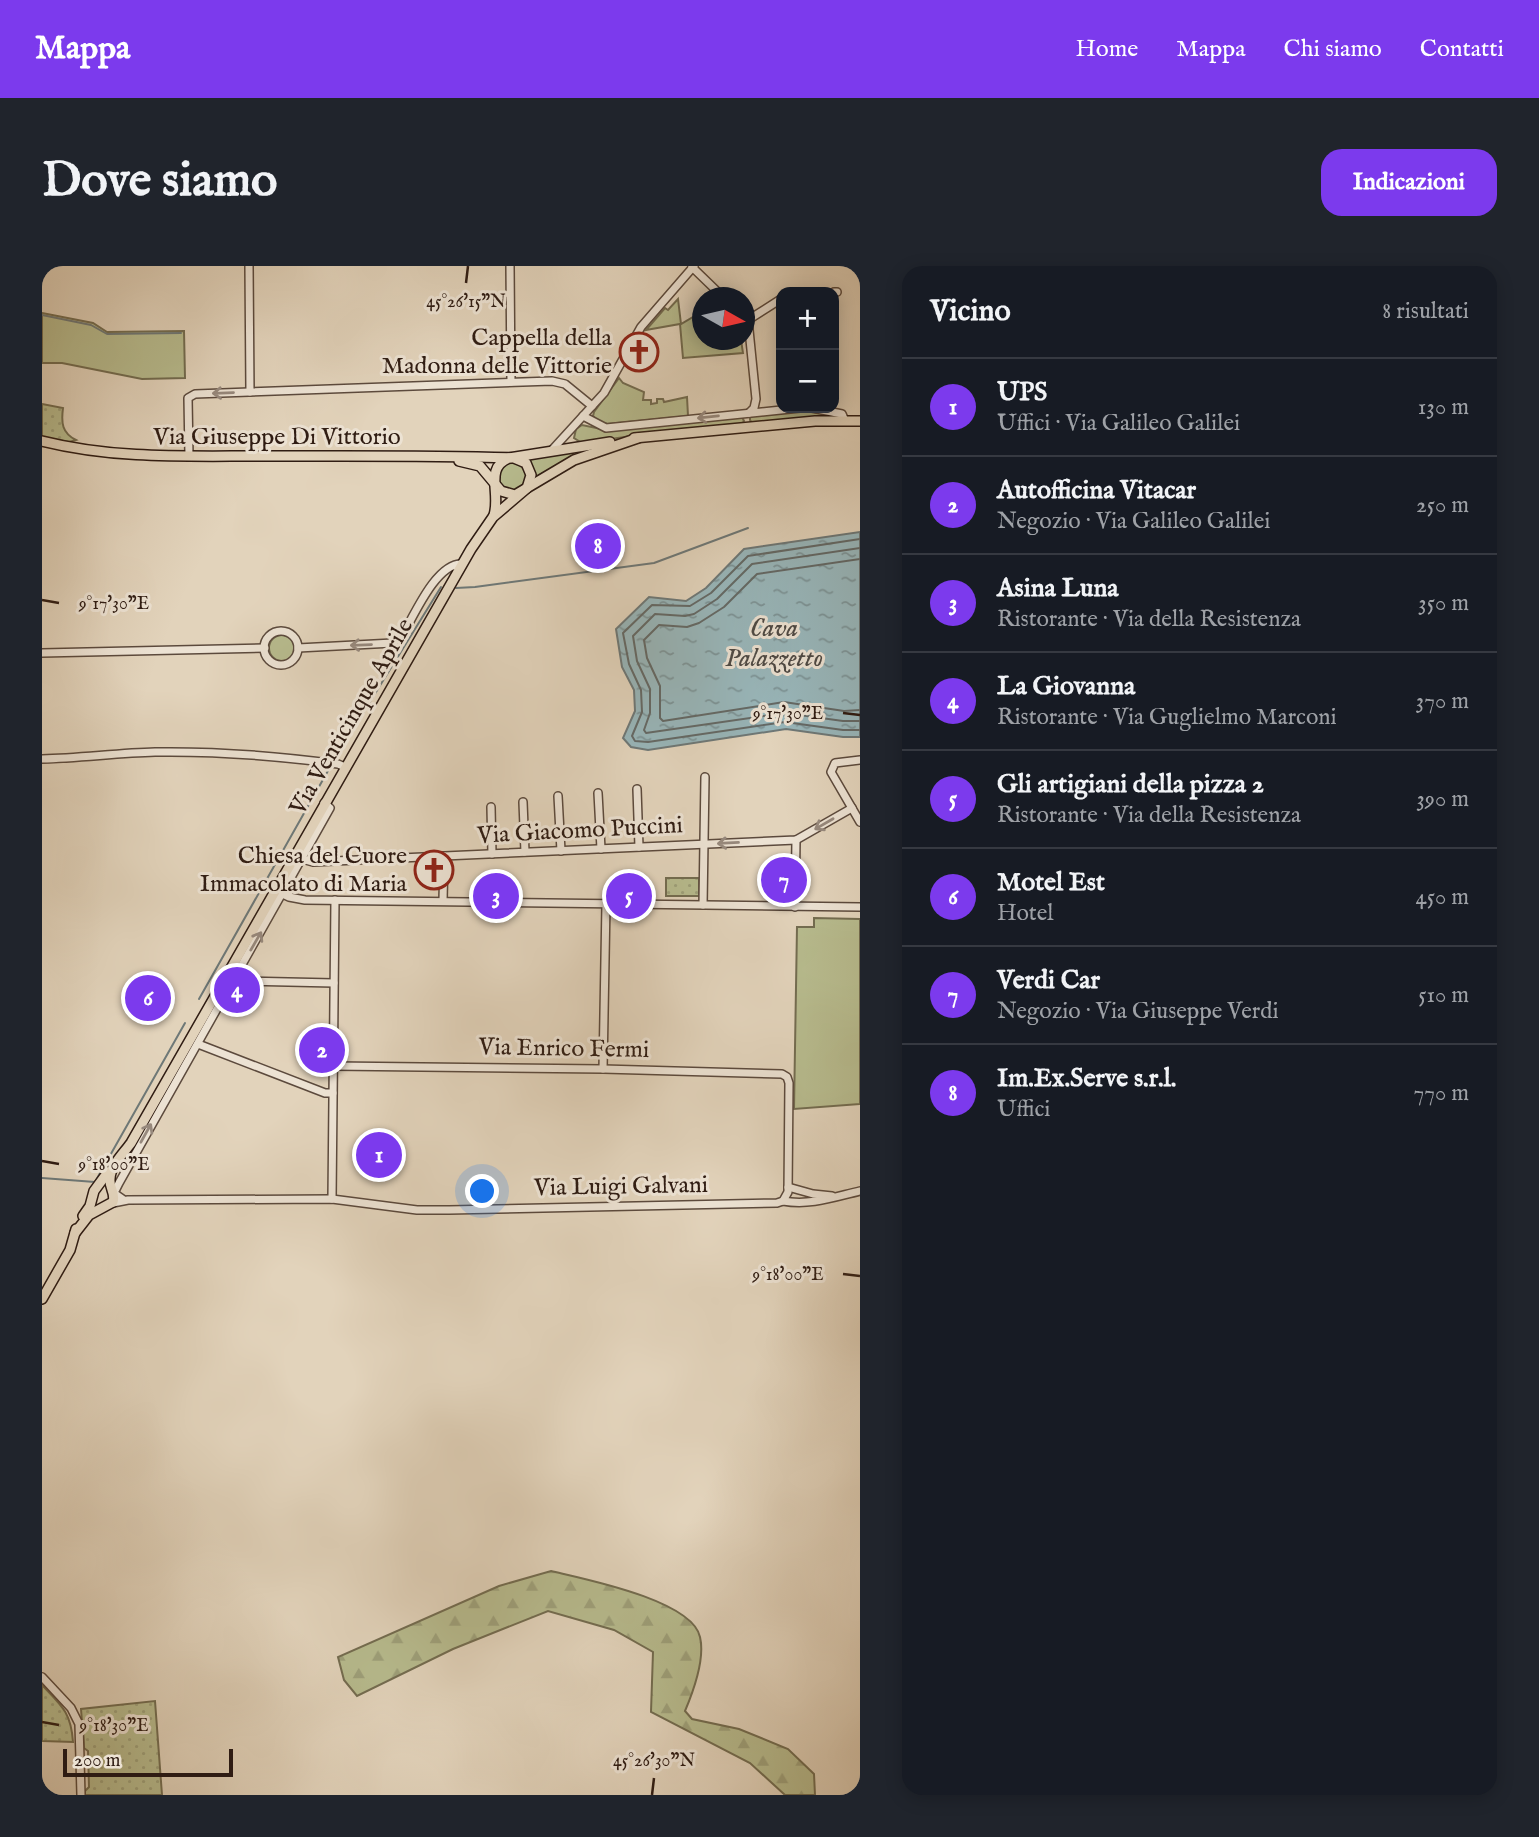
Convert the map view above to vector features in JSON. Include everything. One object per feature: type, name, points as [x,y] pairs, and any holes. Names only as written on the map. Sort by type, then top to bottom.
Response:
[{"type":"main road","points":[[638,438],[747,426],[860,421]]},
{"type":"main road","name":"Via Giuseppe Di Vittorio","points":[[42,444],[136,456],[408,455],[513,458],[638,438]]},
{"type":"main road","name":"Via Venticinque Aprile","points":[[113,1196],[110,1177],[121,1156],[278,893],[327,806],[345,767],[411,657],[462,564],[493,517],[545,476],[574,460],[638,438]]},
{"type":"main road","name":"Via Giuseppe Di Vittorio","points":[[42,444],[133,460],[459,461],[480,466],[496,485]]},
{"type":"main road","points":[[513,458],[524,462],[530,471],[530,482],[524,491],[517,495],[507,494],[496,485],[494,475],[496,467],[504,460],[513,458]]},
{"type":"main road","name":"Via Venticinque Aprile","points":[[493,517],[497,501],[496,485]]},
{"type":"main road","name":"Via Venticinque Aprile","points":[[99,1187],[113,1163],[121,1156]]},
{"type":"main road","points":[[42,1299],[70,1250],[75,1233],[78,1223],[89,1208],[93,1196],[99,1187],[106,1186],[113,1196],[107,1207],[97,1209],[75,1233]]},
{"type":"main road","points":[[93,1196],[97,1209]]},
{"type":"street","points":[[249,266],[250,391]]},
{"type":"street","points":[[510,266],[511,382]]},
{"type":"street","points":[[550,452],[611,383],[641,327],[693,267],[713,287]]},
{"type":"street","points":[[755,313],[776,302]]},
{"type":"street","points":[[746,413],[754,408],[756,399],[750,350]]},
{"type":"street","points":[[188,456],[188,398],[195,394],[558,381],[592,406]]},
{"type":"street","points":[[756,399],[766,411]]},
{"type":"street","points":[[583,416],[606,428],[776,410]]},
{"type":"street","points":[[746,413],[747,426]]},
{"type":"street","points":[[837,413],[842,414],[845,421]]},
{"type":"street","points":[[571,430],[570,439],[577,452],[574,460]]},
{"type":"street","points":[[298,648],[393,643],[402,636],[440,573],[453,565],[462,564]]},
{"type":"street","points":[[281,631],[293,635],[298,648],[292,660],[279,664],[271,661],[265,648],[269,636],[281,631]]},
{"type":"street","points":[[42,653],[265,648]]},
{"type":"street","points":[[42,759],[192,752],[276,756],[345,767]]},
{"type":"street","points":[[860,760],[838,762],[832,768],[832,775],[860,822]]},
{"type":"street","points":[[703,905],[705,777]]},
{"type":"street","points":[[637,789],[639,847]]},
{"type":"street","points":[[598,793],[601,849]]},
{"type":"street","points":[[558,796],[561,851]]},
{"type":"street","points":[[523,802],[526,852]]},
{"type":"street","points":[[491,807],[492,854]]},
{"type":"street","name":"Via Giacomo Puccini","points":[[299,856],[313,862],[796,840],[852,808]]},
{"type":"street","points":[[794,906],[796,840]]},
{"type":"street","points":[[299,856],[289,874],[290,882],[292,891],[305,900]]},
{"type":"street","points":[[443,901],[444,856]]},
{"type":"street","points":[[113,1196],[278,893],[290,882]]},
{"type":"street","points":[[278,893],[305,900],[860,907]]},
{"type":"street","points":[[332,1199],[335,900]]},
{"type":"street","points":[[603,1069],[606,904]]},
{"type":"street","points":[[234,978],[240,981],[334,983]]},
{"type":"street","points":[[198,1044],[325,1093],[333,1093]]},
{"type":"street","name":"Via Enrico Fermi","points":[[333,1066],[775,1073],[785,1076],[789,1083],[788,1187]]},
{"type":"street","points":[[785,1198],[788,1187]]},
{"type":"street","name":"Via Luigi Galvani","points":[[788,1187],[836,1196]]},
{"type":"street","points":[[796,1203],[800,1199],[798,1190]]},
{"type":"street","name":"Via Luigi Galvani","points":[[113,1196],[124,1200],[332,1199],[417,1210],[777,1203],[785,1198],[796,1203],[815,1202],[860,1191]]},
{"type":"street","points":[[42,1677],[71,1708],[79,1724],[81,1795]]},
{"type":"green space","points":[[678,299],[681,324],[692,318],[692,350],[743,350],[743,353],[683,358],[680,324],[646,330],[665,308],[668,310]]},
{"type":"green space","points":[[42,313],[93,323],[107,332],[184,331],[185,378],[142,379],[62,363],[42,363]]},
{"type":"green space","points":[[619,378],[623,383],[644,392],[643,400],[651,400],[651,404],[657,403],[657,399],[663,399],[664,402],[687,397],[688,416],[607,424],[599,422],[593,416],[594,412]]},
{"type":"green space","points":[[42,404],[63,408],[64,427],[76,440],[69,442],[42,437]]},
{"type":"green space","points":[[781,413],[836,414],[835,417],[752,423],[750,416]]},
{"type":"green space","points":[[742,417],[742,424],[582,443],[574,438],[576,429],[582,425],[606,430]]},
{"type":"green space","points":[[573,451],[573,456],[534,478],[528,459]]},
{"type":"green space","points":[[512,463],[522,467],[526,477],[522,487],[512,491],[502,487],[498,477],[502,467]]},
{"type":"green space","points":[[282,635],[291,639],[295,648],[291,657],[282,661],[273,657],[269,648],[273,639]]},
{"type":"green space","points":[[666,878],[699,878],[699,896],[666,896]]},
{"type":"green space","points":[[814,918],[860,919],[860,1104],[794,1109],[797,927],[814,927]]},
{"type":"green space","points":[[551,1571],[635,1593],[678,1612],[693,1624],[700,1637],[701,1655],[695,1685],[685,1711],[692,1719],[739,1729],[788,1749],[814,1774],[815,1795],[785,1795],[750,1763],[651,1712],[653,1652],[614,1630],[548,1611],[453,1649],[357,1696],[344,1680],[338,1657],[499,1586]]},
{"type":"green space","points":[[42,1685],[67,1716],[73,1742],[42,1741]]},
{"type":"green space","points":[[155,1701],[162,1795],[85,1795],[89,1787],[88,1751],[84,1748],[81,1709]]},
{"type":"water","name":"Cava Palazzetto","points":[[860,532],[860,737],[786,729],[648,750],[631,747],[623,738],[635,711],[634,690],[622,667],[616,629],[649,597],[686,601],[706,588],[744,549]]},
{"type":"waterway","points":[[42,315],[91,325],[107,334],[181,333]]},
{"type":"waterway","points":[[456,588],[654,563],[748,528]]},
{"type":"waterway","points":[[337,755],[441,587]]},
{"type":"waterway","points":[[199,999],[329,769]]},
{"type":"waterway","points":[[42,1178],[95,1182],[185,1023]]},
{"type":"place","name":"Cappella della Madonna delle Vittorie","points":[[639,352]]},
{"type":"place","name":"Im.Ex.Serve s.r.l.","points":[[598,546]]},
{"type":"place","name":"Chiesa del Cuore Immacolato di Maria","points":[[434,870]]},
{"type":"place","name":"Verdi Car","points":[[784,880]]},
{"type":"place","name":"Asina Luna","points":[[496,896]]},
{"type":"place","name":"Gli artigiani della pizza 2","points":[[629,896]]},
{"type":"place","name":"La Giovanna","points":[[237,990]]},
{"type":"place","name":"Motel Est","points":[[148,998]]},
{"type":"place","name":"Autofficina Vitacar","points":[[322,1050]]},
{"type":"place","name":"UPS","points":[[379,1155]]}]
